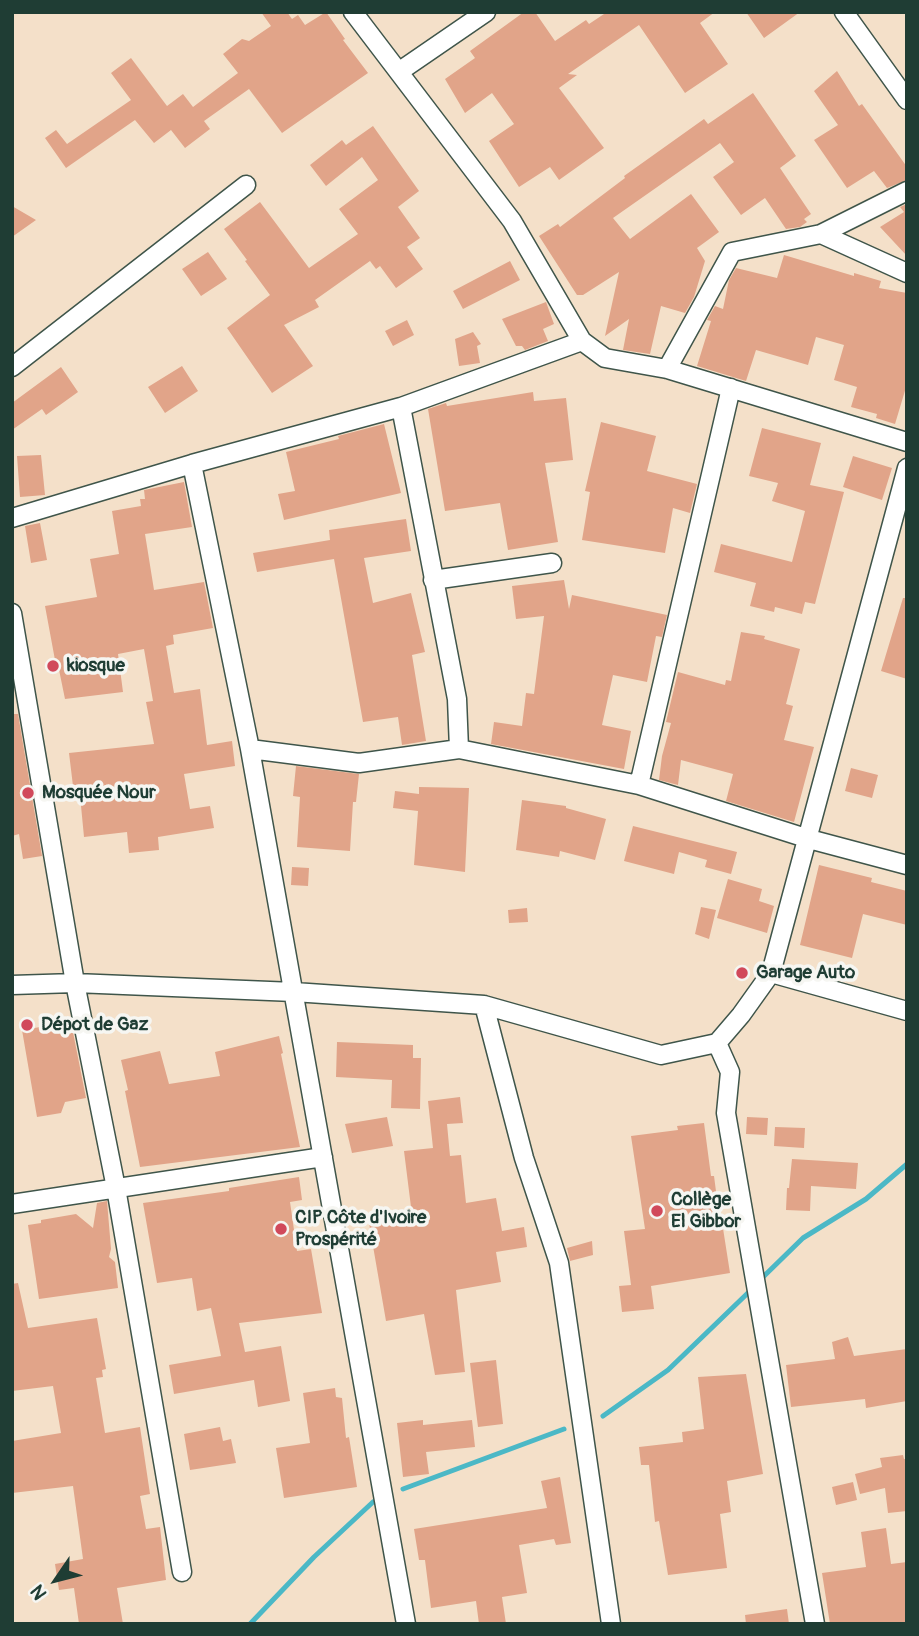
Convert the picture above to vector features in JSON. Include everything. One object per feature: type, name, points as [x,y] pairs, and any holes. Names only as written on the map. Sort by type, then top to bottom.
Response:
[{"type":"street","points":[[353,12],[512,220],[582,341],[605,358],[667,369],[907,442]]},
{"type":"street","points":[[400,71],[486,12]]},
{"type":"street","points":[[844,12],[907,100]]},
{"type":"street","points":[[12,367],[246,185]]},
{"type":"street","points":[[667,369],[732,252],[821,234],[907,191]]},
{"type":"street","points":[[821,234],[907,273]]},
{"type":"street","points":[[12,518],[192,464],[401,407],[582,341]]},
{"type":"street","points":[[639,785],[731,388]]},
{"type":"street","points":[[401,407],[457,699],[459,749]]},
{"type":"street","points":[[192,464],[250,749],[406,1624]]},
{"type":"street","points":[[12,985],[75,983],[294,992],[484,1005],[661,1055],[717,1043],[771,973],[907,468]]},
{"type":"street","points":[[433,580],[552,563]]},
{"type":"street","points":[[12,613],[75,983],[116,1188],[183,1572]]},
{"type":"street","points":[[250,749],[359,763],[459,749],[639,785],[809,839],[907,865]]},
{"type":"street","points":[[771,973],[907,1011]]},
{"type":"street","points":[[484,1005],[524,1158],[559,1263],[611,1624]]},
{"type":"street","points":[[717,1043],[730,1072],[726,1113],[816,1624]]},
{"type":"street","points":[[12,1204],[323,1157]]},
{"type":"building","points":[[261,12],[287,12],[292,19],[298,15],[305,25],[326,12],[368,73],[282,133],[249,89],[204,121],[210,129],[185,148],[171,130],[154,143],[135,120],[66,168],[45,138],[56,130],[67,144],[131,100],[111,73],[131,58],[167,106],[183,94],[193,107],[238,73],[223,54],[242,39],[249,41],[271,26]]},
{"type":"building","points":[[524,12],[535,12],[555,41],[586,20],[589,24],[607,12],[715,12],[700,23],[728,64],[685,93],[639,25],[568,74],[577,75],[559,88],[604,148],[559,180],[550,167],[519,187],[489,141],[514,124],[492,93],[465,113],[445,79],[475,58],[470,51]]},
{"type":"building","points":[[746,12],[800,12],[764,38]]},
{"type":"building","points":[[837,71],[859,106],[862,104],[907,167],[907,180],[887,188],[874,171],[847,188],[814,140],[838,125],[814,91]]},
{"type":"building","points":[[753,93],[796,156],[780,168],[811,214],[804,219],[807,222],[800,227],[786,229],[765,198],[741,215],[713,177],[734,162],[720,143],[613,218],[630,239],[691,194],[719,232],[697,248],[705,261],[694,297],[685,313],[661,306],[650,354],[623,350],[629,319],[605,336],[619,272],[583,295],[577,295],[539,236],[558,224],[560,227],[625,178],[624,176],[704,119],[708,124]]},
{"type":"building","points":[[373,126],[419,191],[398,207],[420,238],[407,247],[423,269],[396,288],[380,266],[376,269],[370,261],[315,300],[319,307],[284,325],[313,366],[272,393],[227,328],[270,295],[224,229],[260,202],[309,268],[358,234],[339,209],[378,180],[362,157],[326,186],[310,165],[342,140],[346,145]]},
{"type":"building","points":[[907,204],[907,256],[880,227],[904,212],[900,207]]},
{"type":"building","points":[[12,206],[36,220],[12,237]]},
{"type":"building","points":[[208,252],[227,279],[201,296],[182,269]]},
{"type":"building","points":[[784,255],[854,276],[854,273],[881,281],[879,288],[907,293],[907,384],[895,424],[876,418],[877,414],[851,407],[857,387],[834,380],[844,345],[816,337],[808,365],[756,350],[746,381],[697,366],[711,321],[707,320],[715,306],[723,309],[729,280],[736,268],[777,278]]},
{"type":"building","points":[[510,261],[520,280],[463,309],[453,291]]},
{"type":"building","points":[[546,302],[554,324],[543,329],[548,341],[525,350],[522,346],[516,346],[502,319]]},
{"type":"building","points":[[407,320],[414,335],[393,346],[385,331]]},
{"type":"building","points":[[473,332],[481,344],[477,346],[480,363],[459,366],[455,339]]},
{"type":"building","points":[[182,366],[198,391],[165,413],[148,387]]},
{"type":"building","points":[[61,367],[78,392],[46,415],[42,409],[12,430],[12,403]]},
{"type":"building","points":[[533,392],[534,401],[566,398],[573,460],[545,463],[558,542],[508,550],[500,503],[445,511],[428,409],[446,403],[447,406]]},
{"type":"building","points":[[601,422],[656,436],[647,471],[697,484],[690,513],[673,508],[665,553],[582,540],[590,492],[585,491]]},
{"type":"building","points":[[384,424],[401,493],[284,520],[278,494],[295,491],[286,452]]},
{"type":"building","points":[[762,428],[821,443],[810,485],[844,492],[815,604],[805,602],[802,614],[775,607],[774,612],[750,606],[756,583],[714,572],[721,544],[792,562],[805,511],[772,501],[778,483],[749,476]]},
{"type":"building","points":[[41,455],[45,495],[20,497],[17,456]]},
{"type":"building","points":[[853,456],[892,468],[882,500],[843,487]]},
{"type":"building","points":[[184,482],[192,527],[145,534],[154,590],[204,582],[213,628],[173,635],[174,644],[166,646],[174,693],[200,689],[207,745],[232,741],[235,766],[184,774],[190,809],[210,806],[214,828],[158,837],[159,850],[129,853],[127,832],[84,837],[79,785],[73,786],[69,753],[154,744],[146,702],[153,701],[144,649],[118,654],[123,692],[65,699],[45,606],[97,597],[90,559],[119,554],[112,511],[141,506],[140,499],[145,499],[144,490]]},
{"type":"building","points":[[406,519],[411,551],[364,558],[373,603],[411,593],[425,652],[412,655],[426,741],[402,745],[398,717],[363,722],[334,559],[257,572],[253,553],[330,540],[329,530]]},
{"type":"building","points":[[40,523],[47,560],[31,563],[25,526]]},
{"type":"building","points":[[564,580],[569,609],[572,595],[667,615],[662,637],[656,636],[647,682],[613,675],[602,725],[631,731],[624,769],[491,744],[494,722],[522,726],[526,693],[534,694],[544,616],[516,619],[512,586]]},
{"type":"building","points":[[903,598],[907,598],[907,679],[881,671]]},
{"type":"building","points":[[741,632],[765,636],[764,639],[800,649],[786,704],[793,706],[784,740],[814,747],[794,822],[726,801],[733,774],[681,760],[678,785],[659,780],[671,723],[666,722],[678,672],[725,685],[726,680],[731,681]]},
{"type":"building","points":[[12,714],[18,714],[42,856],[23,859],[19,834],[12,836]]},
{"type":"building","points":[[296,766],[359,774],[356,802],[353,802],[350,851],[297,847],[300,797],[293,796]]},
{"type":"building","points":[[851,768],[878,775],[872,798],[845,791]]},
{"type":"building","points":[[419,787],[469,788],[465,872],[414,865],[418,811],[393,808],[395,791],[419,794]]},
{"type":"building","points":[[522,800],[566,806],[606,819],[595,860],[560,851],[559,857],[516,850]]},
{"type":"building","points":[[633,826],[737,852],[731,874],[705,867],[707,860],[679,852],[674,874],[624,861]]},
{"type":"building","points":[[819,865],[872,878],[871,882],[907,891],[907,925],[863,914],[852,958],[800,945]]},
{"type":"building","points":[[292,867],[309,868],[308,886],[291,885]]},
{"type":"building","points":[[728,879],[762,889],[759,901],[774,906],[767,933],[717,918]]},
{"type":"building","points":[[701,907],[716,910],[709,939],[695,934]]},
{"type":"building","points":[[527,908],[528,922],[509,923],[508,910]]},
{"type":"building","points":[[71,1022],[86,1098],[65,1102],[61,1113],[37,1117],[22,1030]]},
{"type":"building","points":[[279,1036],[300,1147],[140,1167],[121,1060],[160,1051],[169,1084],[220,1076],[215,1052]]},
{"type":"building","points":[[337,1042],[413,1045],[413,1058],[421,1058],[420,1109],[391,1108],[392,1080],[336,1077]]},
{"type":"building","points":[[460,1097],[463,1123],[447,1124],[450,1156],[461,1155],[466,1203],[496,1198],[502,1231],[524,1227],[527,1247],[496,1252],[501,1282],[456,1290],[465,1372],[435,1375],[424,1314],[386,1321],[369,1223],[412,1215],[404,1151],[433,1148],[428,1101]]},
{"type":"building","points":[[387,1117],[393,1146],[352,1153],[345,1124]]},
{"type":"building","points":[[747,1117],[768,1118],[767,1135],[746,1134]]},
{"type":"building","points":[[704,1123],[711,1176],[714,1176],[730,1273],[651,1286],[654,1309],[622,1312],[619,1286],[631,1285],[624,1231],[645,1229],[631,1136],[678,1130],[677,1126]]},
{"type":"building","points":[[775,1127],[805,1128],[804,1148],[774,1146]]},
{"type":"building","points":[[792,1159],[858,1163],[856,1189],[811,1186],[810,1211],[786,1210]]},
{"type":"building","points":[[299,1177],[302,1200],[290,1202],[297,1251],[311,1249],[322,1313],[239,1323],[245,1352],[281,1346],[290,1401],[258,1407],[254,1380],[174,1394],[169,1365],[221,1356],[211,1308],[197,1311],[192,1278],[157,1283],[143,1203],[229,1191],[229,1188]]},
{"type":"building","points":[[107,1201],[111,1249],[109,1257],[115,1262],[118,1288],[39,1299],[28,1225],[76,1214],[93,1228],[97,1203]]},
{"type":"building","points":[[592,1241],[593,1255],[570,1261],[567,1248]]},
{"type":"building","points":[[18,1283],[28,1328],[97,1318],[106,1369],[102,1370],[103,1377],[96,1378],[105,1433],[140,1427],[150,1494],[140,1496],[146,1529],[160,1527],[166,1580],[117,1588],[123,1624],[79,1624],[74,1588],[59,1590],[55,1564],[83,1559],[73,1486],[12,1493],[12,1441],[61,1433],[53,1386],[12,1391],[12,1284]]},
{"type":"building","points":[[848,1337],[854,1356],[907,1349],[907,1401],[866,1408],[865,1399],[791,1407],[786,1365],[835,1359],[832,1342]]},
{"type":"building","points":[[496,1360],[503,1424],[478,1427],[470,1363]]},
{"type":"building","points":[[746,1374],[763,1474],[727,1481],[731,1512],[720,1514],[727,1568],[668,1575],[659,1521],[655,1522],[649,1465],[641,1465],[639,1447],[683,1442],[682,1432],[704,1429],[698,1377]]},
{"type":"building","points":[[335,1388],[336,1397],[342,1398],[346,1438],[349,1437],[357,1487],[284,1498],[276,1448],[310,1443],[303,1393]]},
{"type":"building","points":[[423,1420],[423,1425],[472,1420],[475,1447],[426,1452],[429,1474],[403,1477],[397,1423]]},
{"type":"building","points":[[220,1427],[223,1441],[231,1439],[236,1463],[190,1470],[184,1434]]},
{"type":"building","points":[[903,1455],[904,1459],[907,1459],[907,1511],[888,1513],[885,1488],[860,1494],[855,1474],[882,1467],[880,1458]]},
{"type":"building","points":[[560,1477],[571,1543],[556,1545],[554,1539],[519,1545],[527,1593],[502,1597],[506,1624],[479,1624],[476,1601],[431,1608],[425,1560],[419,1560],[414,1529],[547,1508],[541,1481]]},
{"type":"building","points":[[853,1482],[857,1500],[836,1505],[832,1487]]},
{"type":"building","points":[[886,1528],[891,1564],[907,1562],[907,1624],[830,1624],[822,1573],[866,1567],[861,1532]]},
{"type":"building","points":[[787,1609],[789,1624],[746,1624],[745,1615]]},
{"type":"waterway","points":[[761,1279],[803,1238],[866,1199],[907,1164]]},
{"type":"waterway","points":[[603,1416],[668,1370],[752,1289]]},
{"type":"waterway","points":[[403,1489],[564,1429]]},
{"type":"waterway","points":[[250,1624],[314,1557],[373,1502]]},
{"type":"place","name":"kiosque","points":[[53,666]]},
{"type":"place","name":"Mosquée Nour","points":[[28,793]]},
{"type":"place","name":"Garage Auto","points":[[742,973]]},
{"type":"place","name":"Dépot de Gaz","points":[[27,1025]]},
{"type":"place","name":"Collège El Gibbor","points":[[657,1211]]},
{"type":"place","name":"CIP Côte d'Ivoire Prospérité","points":[[281,1229]]}]
